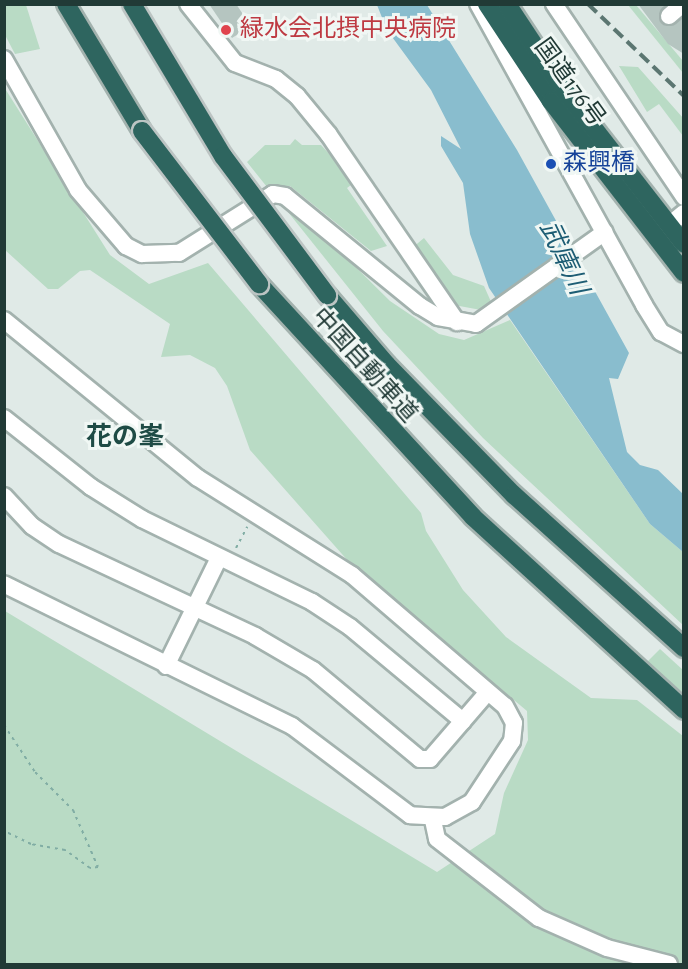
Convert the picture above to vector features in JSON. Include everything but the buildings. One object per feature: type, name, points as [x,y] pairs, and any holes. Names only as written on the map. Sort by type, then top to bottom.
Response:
[{"type":"highway","name":"中国自動車道","points":[[66,4],[142,131],[259,284],[473,517],[684,710]]},
{"type":"highway","name":"中国自動車道","points":[[132,4],[223,156],[327,295],[446,427],[622,595],[684,648]]},
{"type":"highway","name":"国道176号","points":[[487,4],[558,95],[684,244]]},
{"type":"highway","name":"国道176号","points":[[507,4],[558,95],[684,273]]},
{"type":"street","points":[[188,4],[235,63],[276,80],[297,96],[329,135],[457,322]]},
{"type":"street","points":[[478,4],[654,321],[670,339],[684,344]]},
{"type":"street","points":[[554,4],[684,197]]},
{"type":"street","points":[[669,16],[683,4]]},
{"type":"street","points":[[4,59],[78,190],[126,246],[142,254],[179,253],[273,194],[285,196],[420,306],[457,322],[487,320],[605,232]]},
{"type":"street","points":[[669,225],[684,213]]},
{"type":"street","points":[[4,320],[198,478],[352,575],[487,693],[505,706],[514,723],[512,741],[472,802],[433,820],[410,815],[292,726],[166,666],[4,584]]},
{"type":"street","points":[[4,418],[91,487],[218,560],[312,602],[350,627],[463,721]]},
{"type":"street","points":[[4,496],[32,526],[59,544],[194,608],[313,670],[420,759],[430,759],[487,693]]},
{"type":"street","points":[[166,666],[218,560]]},
{"type":"street","points":[[433,820],[437,839],[539,918],[607,948],[669,964]]},
{"type":"path","points":[[236,549],[254,514]]},
{"type":"path","points":[[4,724],[35,772],[74,810],[98,867],[90,868],[65,850],[31,844],[4,831]]},
{"type":"green space","points":[[4,5],[26,5],[40,49],[15,54],[5,35]]},
{"type":"green space","points":[[628,5],[636,5],[683,61],[683,73]]},
{"type":"green space","points":[[619,66],[638,67],[683,118],[683,136],[659,104],[647,112]]},
{"type":"green space","points":[[4,87],[110,255],[149,284],[208,263],[421,513],[426,531],[463,590],[506,637],[591,698],[637,700],[683,736],[683,964],[5,964],[5,611],[437,872],[495,834],[504,793],[528,740],[527,711],[349,562],[250,450],[227,386],[215,368],[190,355],[161,357],[170,324],[90,270],[80,271],[58,289],[48,289],[5,250]]},
{"type":"green space","points":[[295,139],[302,145],[321,145],[355,182],[347,188],[387,246],[371,251],[290,186],[267,187],[247,162],[265,145],[290,145]]},
{"type":"green space","points":[[288,212],[305,217],[390,301],[439,334],[464,340],[510,320],[650,524],[683,552],[683,625],[483,438],[383,331]]},
{"type":"green space","points":[[424,238],[453,275],[484,286],[492,304],[481,310],[454,305],[412,248]]},
{"type":"green space","points":[[660,649],[683,670],[683,693],[647,662]]},
{"type":"water","name":"武庫川","points":[[377,5],[427,5],[517,150],[629,353],[618,379],[609,378],[627,452],[640,465],[658,470],[683,494],[683,552],[650,524],[489,288],[470,234],[463,183],[441,146],[441,136],[461,149],[431,90],[387,30]]},
{"type":"railway","points":[[588,4],[684,96]]},
{"type":"place","name":"緑水会北摂中央病院","points":[[226,30]]},
{"type":"place","name":"森興橋","points":[[551,164]]},
{"type":"district","name":"花の峯","points":[[125,438]]}]
